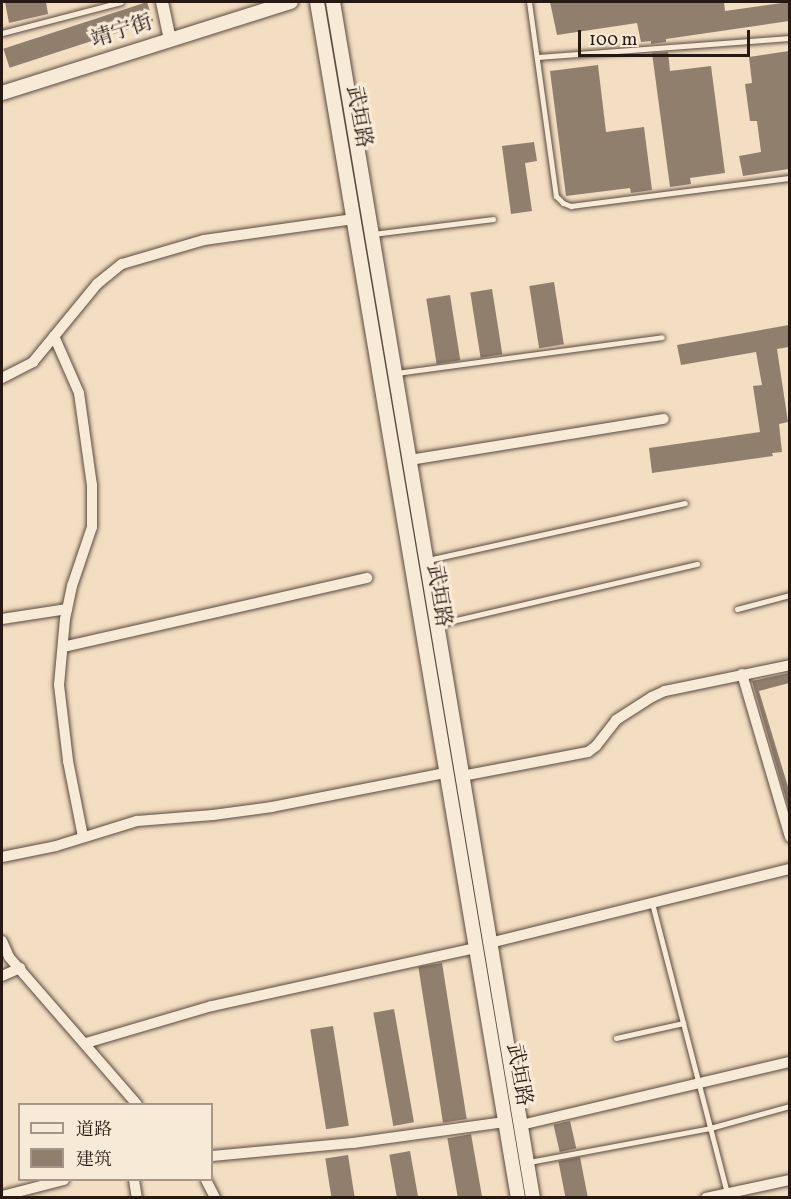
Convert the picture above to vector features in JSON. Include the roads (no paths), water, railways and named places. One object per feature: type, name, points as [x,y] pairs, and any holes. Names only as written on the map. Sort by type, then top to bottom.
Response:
[{"type":"main road","name":"靖宁街","points":[[2,93],[291,2]]},
{"type":"main road","name":"武垣路","points":[[317,2],[518,1197]]},
{"type":"main road","name":"武垣路","points":[[333,2],[533,1197]]},
{"type":"street","points":[[162,2],[170,39]]},
{"type":"street","points":[[2,378],[33,362],[97,284],[122,264],[204,240],[354,219]]},
{"type":"street","points":[[54,336],[79,393],[92,485],[92,527],[67,609],[59,686],[62,719],[83,837]]},
{"type":"street","points":[[410,460],[664,419]]},
{"type":"street","points":[[63,647],[367,578]]},
{"type":"street","points":[[2,619],[67,609]]},
{"type":"street","points":[[462,776],[588,752],[596,746],[616,720],[665,691],[789,665]]},
{"type":"street","points":[[742,674],[789,837]]},
{"type":"street","points":[[2,857],[56,846],[137,821],[213,815],[272,807],[446,773]]},
{"type":"street","points":[[490,943],[789,869]]},
{"type":"street","points":[[2,941],[9,957],[136,1103]]},
{"type":"street","points":[[86,1043],[212,1006],[476,948]]},
{"type":"street","points":[[2,976],[20,969]]},
{"type":"street","points":[[521,1125],[789,1062]]},
{"type":"street","points":[[213,1156],[353,1143],[505,1122]]},
{"type":"street","points":[[706,1197],[789,1180]]},
{"type":"street","points":[[2,1196],[57,1181]]},
{"type":"street","points":[[134,1181],[136,1197]]},
{"type":"street","points":[[207,1181],[215,1197]]},
{"type":"lane","points":[[2,33],[121,2]]},
{"type":"lane","points":[[530,2],[556,196],[563,203],[571,206],[789,178]]},
{"type":"lane","points":[[537,57],[789,38]]},
{"type":"lane","points":[[372,234],[493,219]]},
{"type":"lane","points":[[395,373],[662,337]]},
{"type":"lane","points":[[426,560],[685,503]]},
{"type":"lane","points":[[437,624],[696,564]]},
{"type":"lane","points":[[737,609],[789,595]]},
{"type":"lane","points":[[652,903],[727,1194]]},
{"type":"lane","points":[[616,1038],[683,1023]]},
{"type":"lane","points":[[527,1162],[710,1128],[789,1106]]}]
